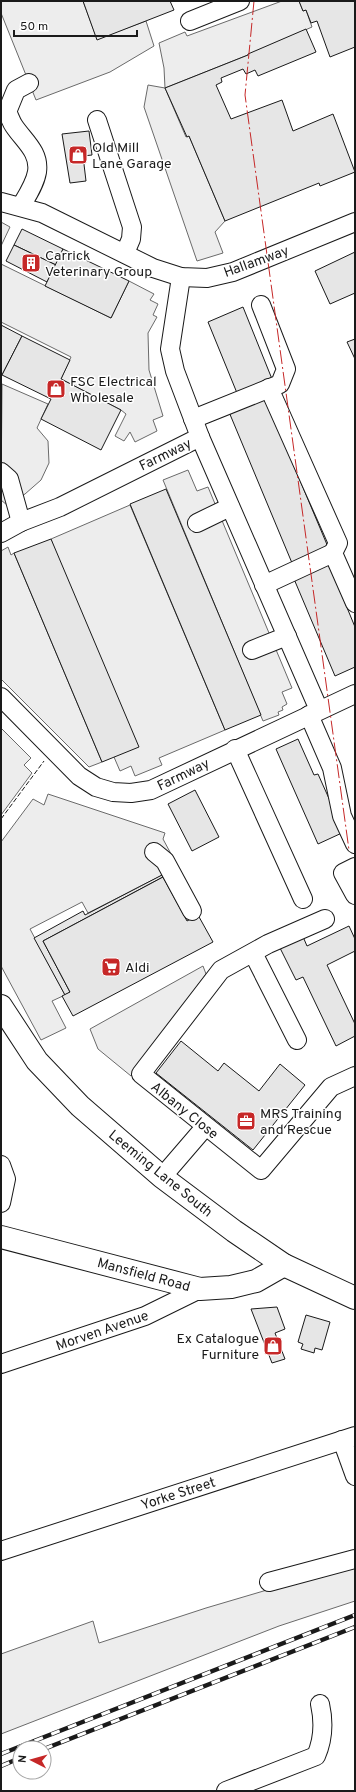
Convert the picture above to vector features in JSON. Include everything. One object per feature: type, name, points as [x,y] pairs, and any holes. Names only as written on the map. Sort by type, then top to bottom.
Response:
[{"type":"main road","name":"Leeming Lane South","points":[[1,1006],[37,1061],[80,1106],[162,1177],[234,1231],[284,1265],[355,1298]]},
{"type":"main road","name":"Mansfield Road","points":[[1,1237],[200,1289],[231,1287],[256,1281],[284,1265]]},
{"type":"street","points":[[190,21],[213,6],[240,1]]},
{"type":"street","points":[[21,206],[31,188],[37,172],[36,157],[28,142],[14,126],[7,112],[16,90],[29,83]]},
{"type":"street","points":[[97,120],[132,227],[131,239],[125,253]]},
{"type":"street","name":"Hallamway","points":[[1,202],[21,206],[42,213],[153,268],[181,277],[207,278],[233,272],[355,222]]},
{"type":"street","name":"Farmway","points":[[181,277],[170,349],[174,369],[200,437],[287,636],[314,713]]},
{"type":"street","points":[[193,419],[280,384],[286,368],[261,305]]},
{"type":"street","points":[[264,585],[333,554],[338,544],[269,388]]},
{"type":"street","name":"Farmway","points":[[1,533],[21,522],[60,507],[200,437]]},
{"type":"street","points":[[1,472],[9,479],[21,522]]},
{"type":"street","points":[[197,523],[230,507]]},
{"type":"street","points":[[333,554],[355,603]]},
{"type":"street","points":[[252,650],[287,636]]},
{"type":"street","name":"Farmway","points":[[1,697],[79,776],[96,787],[113,792],[131,792],[151,790],[235,749],[355,694]]},
{"type":"street","points":[[314,713],[332,768],[342,816],[355,844]]},
{"type":"street","points":[[235,749],[303,899]]},
{"type":"street","points":[[154,852],[165,861],[192,911]]},
{"type":"street","points":[[355,867],[343,873],[355,895]]},
{"type":"street","name":"Albany Close","points":[[325,919],[268,944],[221,970],[141,1074],[205,1127],[261,1170],[331,1087],[355,1076]]},
{"type":"street","points":[[252,953],[297,1040]]},
{"type":"street","points":[[162,1177],[205,1127]]},
{"type":"street","points":[[1,1165],[6,1179],[1,1203]]},
{"type":"street","name":"Morven Avenue","points":[[1,1364],[144,1316],[200,1289]]},
{"type":"street","points":[[348,1438],[355,1476]]},
{"type":"street","name":"Yorke Street","points":[[1,1551],[348,1438]]},
{"type":"street","points":[[269,1582],[355,1559]]},
{"type":"street","points":[[227,1791],[316,1756],[322,1744],[324,1719],[320,1704]]},
{"type":"shaded area","points":[[1,1],[83,1],[97,39],[146,21],[154,46],[110,72],[36,100],[1,13]]},
{"type":"shaded area","points":[[282,1],[299,1],[303,11],[306,10],[312,27],[248,55],[165,88],[164,68],[159,43],[185,32],[187,36]]},
{"type":"shaded area","points":[[148,85],[165,88],[186,137],[189,136],[225,221],[215,232],[223,253],[197,261],[144,107]]},
{"type":"shaded area","points":[[1,222],[10,227],[1,246]]},
{"type":"shaded area","points":[[1,264],[111,318],[129,281],[154,294],[150,300],[158,304],[153,315],[157,317],[148,333],[149,370],[163,416],[153,420],[157,431],[135,442],[130,432],[124,441],[115,436],[126,414],[61,379],[71,357],[1,322]]},
{"type":"shaded area","points":[[2,384],[48,404],[37,428],[48,441],[49,463],[41,480],[25,494],[7,505],[1,500]]},
{"type":"shaded area","points":[[188,470],[197,491],[208,487],[292,688],[282,692],[287,704],[282,707],[283,710],[278,712],[279,715],[263,721],[163,480]]},
{"type":"shaded area","points":[[130,505],[225,730],[159,758],[162,765],[135,776],[131,766],[120,771],[114,757],[51,539]]},
{"type":"shaded area","points":[[8,547],[11,555],[14,553],[102,762],[89,767],[1,679],[1,551]]},
{"type":"shaded area","points":[[1,728],[31,758],[24,765],[32,773],[1,815]]},
{"type":"shaded area","points":[[48,794],[165,833],[163,839],[178,867],[88,913],[82,902],[30,929],[65,995],[52,1001],[66,1028],[41,1040],[1,966],[1,842],[33,799],[44,805]]},
{"type":"shaded area","points":[[203,966],[206,974],[131,1076],[98,1049],[90,1029]]},
{"type":"shaded area","points":[[355,1564],[355,1601],[279,1626],[1,1734],[1,1654],[93,1621],[99,1643],[206,1608]]},
{"type":"building","points":[[83,1],[170,1],[174,10],[97,40]]},
{"type":"building","points":[[299,1],[355,1],[355,47],[330,57],[317,21],[311,23],[306,10],[303,11]]},
{"type":"building","points":[[306,29],[316,52],[258,76],[255,70],[246,74],[243,69],[221,78],[222,82],[216,85],[231,119],[282,100],[293,131],[333,114],[355,172],[320,186],[319,183],[225,221],[189,136],[187,137],[165,88],[248,55]]},
{"type":"building","points":[[89,131],[92,155],[83,156],[86,181],[70,183],[62,134]]},
{"type":"building","points":[[22,229],[63,249],[56,265],[14,245]]},
{"type":"building","name":"Carrick Veterinary Group","points":[[14,245],[56,265],[47,282],[6,261]]},
{"type":"building","points":[[63,249],[129,281],[111,318],[45,286]]},
{"type":"building","points":[[355,252],[355,293],[330,304],[315,271]]},
{"type":"building","points":[[243,307],[272,379],[237,393],[208,322]]},
{"type":"building","points":[[1,325],[22,336],[2,375],[1,374]]},
{"type":"building","name":"FSC Electrical Wholesale","points":[[22,336],[70,360],[61,379],[121,410],[101,450],[41,419],[51,399],[2,375]]},
{"type":"building","points":[[355,339],[355,359],[347,342]]},
{"type":"building","points":[[265,397],[328,547],[292,563],[229,412]]},
{"type":"building","points":[[166,489],[261,715],[225,730],[130,504]]},
{"type":"building","points":[[51,539],[139,747],[102,762],[14,553]]},
{"type":"building","points":[[329,564],[355,627],[355,667],[335,676],[294,579]]},
{"type":"building","points":[[298,739],[314,775],[318,774],[344,832],[318,844],[276,749]]},
{"type":"building","points":[[195,790],[219,837],[192,851],[168,804]]},
{"type":"building","points":[[162,875],[163,877],[43,941],[70,992],[65,995],[34,938],[83,911],[85,915]]},
{"type":"building","name":"Aldi","points":[[163,877],[187,921],[198,915],[213,942],[73,1016],[62,996],[70,992],[43,941]]},
{"type":"building","points":[[349,926],[355,939],[355,951],[327,965],[355,1024],[355,1036],[336,1046],[303,977],[296,980],[278,944],[301,932],[307,946]]},
{"type":"building","name":"MRS Training and Rescue","points":[[181,1041],[218,1071],[224,1063],[259,1091],[280,1064],[305,1085],[253,1150],[156,1073]]},
{"type":"building","name":"Ex Catalogue Furniture","points":[[277,1307],[285,1329],[275,1333],[285,1359],[272,1363],[251,1309]]},
{"type":"building","points":[[306,1315],[330,1322],[322,1350],[315,1348],[314,1353],[301,1349],[303,1344],[298,1342]]},
{"type":"railway","points":[[1,1754],[355,1615]]},
{"type":"railway","points":[[52,1746],[355,1627]]},
{"type":"railway","points":[[1,1766],[12,1761]]},
{"type":"fence","points":[[1,819],[44,761]]},
{"type":"power","points":[[254,1],[245,95],[349,850]]},
{"type":"place","name":"Old Mill Lane Garage","points":[[78,155]]},
{"type":"place","name":"Carrick Veterinary Group","points":[[31,263]]},
{"type":"place","name":"FSC Electrical Wholesale","points":[[56,389]]},
{"type":"place","name":"Aldi","points":[[111,967]]},
{"type":"place","name":"MRS Training and Rescue","points":[[246,1121]]},
{"type":"place","name":"Ex Catalogue Furniture","points":[[273,1346]]}]
